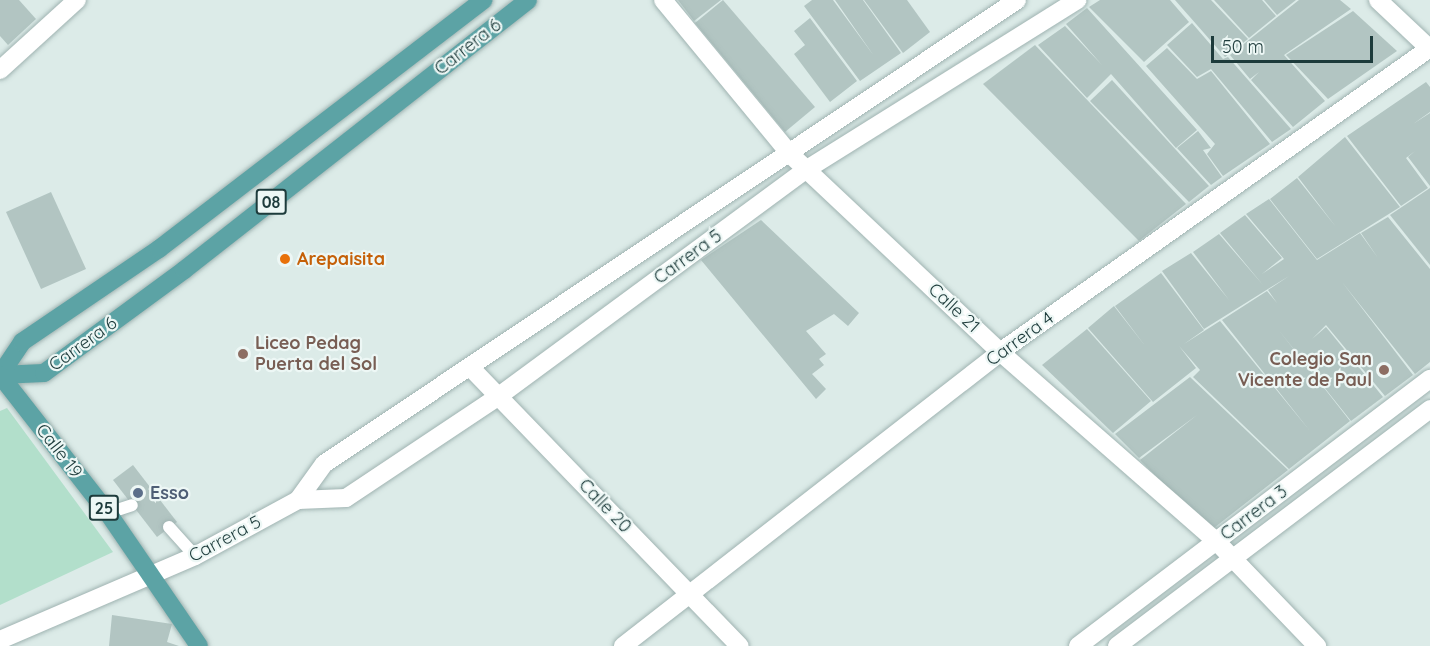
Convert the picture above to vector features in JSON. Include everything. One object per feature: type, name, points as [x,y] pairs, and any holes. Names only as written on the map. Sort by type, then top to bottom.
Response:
[{"type":"main road","name":"Carrera 6","points":[[0,375],[22,342],[159,249],[483,0]]},
{"type":"main road","name":"Carrera 6","points":[[0,375],[44,373],[184,270],[528,0]]},
{"type":"main road","name":"Calle 19","points":[[0,375],[108,513],[199,646]]},
{"type":"street","points":[[0,70],[77,0]]},
{"type":"street","name":"Calle 21","points":[[663,0],[790,154],[1000,352],[1216,541],[1317,646]]},
{"type":"street","name":"Carrera 5","points":[[0,640],[195,556],[298,500],[324,464],[1017,0]]},
{"type":"street","name":"Carrera 5","points":[[298,500],[346,498],[499,396],[807,169],[1077,0]]},
{"type":"street","points":[[1377,0],[1430,48]]},
{"type":"street","name":"Carrera 4","points":[[623,646],[688,592],[1000,352],[1430,48]]},
{"type":"street","name":"Calle 20","points":[[470,367],[739,646]]},
{"type":"street","name":"Carrera 3","points":[[1078,646],[1430,379]]},
{"type":"street","name":"Carrera 3","points":[[1117,646],[1430,409]]},
{"type":"street","points":[[1324,459],[1342,476]]},
{"type":"lane","points":[[108,513],[132,506]]},
{"type":"lane","points":[[170,527],[195,556]]},
{"type":"green space","points":[[7,408],[113,552],[0,605],[0,411]]},
{"type":"building","points":[[0,0],[19,0],[36,19],[8,45],[0,36]]},
{"type":"building","points":[[678,0],[721,0],[694,21]]},
{"type":"building","points":[[723,0],[815,107],[785,132],[695,23]]},
{"type":"building","points":[[812,0],[833,0],[874,56],[835,0],[863,0],[901,53],[860,81],[804,6]]},
{"type":"building","points":[[864,0],[907,0],[930,32],[903,53]]},
{"type":"building","points":[[1100,0],[1170,0],[1189,22],[1144,62],[1089,7]]},
{"type":"building","points":[[1175,0],[1211,0],[1248,39],[1225,57]]},
{"type":"building","points":[[1214,0],[1262,0],[1276,16],[1249,38]]},
{"type":"building","points":[[1264,0],[1296,0],[1277,15]]},
{"type":"building","points":[[1299,0],[1340,0],[1351,9],[1284,55],[1325,101],[1293,127],[1251,80],[1259,72],[1250,79],[1230,55]]},
{"type":"building","points":[[1087,8],[1197,130],[1176,148],[1111,74],[1087,98],[1038,45],[1065,26],[1102,65],[1066,24]]},
{"type":"building","points":[[1353,11],[1397,51],[1328,99],[1286,55]]},
{"type":"building","points":[[810,18],[857,81],[830,102],[794,54],[805,45],[794,31]]},
{"type":"building","points":[[1192,23],[1223,59],[1228,57],[1291,129],[1272,142],[1211,69],[1197,77],[1167,45]]},
{"type":"building","points":[[1035,45],[1186,204],[1139,241],[983,84]]},
{"type":"building","points":[[1167,48],[1197,79],[1211,71],[1270,144],[1223,176],[1207,154],[1215,144],[1146,66]]},
{"type":"building","points":[[1112,80],[1209,186],[1189,202],[1090,101]]},
{"type":"building","points":[[1426,82],[1430,87],[1430,112],[1413,124],[1430,113],[1430,186],[1408,157],[1415,151],[1406,158],[1428,188],[1401,206],[1347,136]]},
{"type":"building","points":[[1198,131],[1211,148],[1203,150],[1222,177],[1211,185],[1177,148]]},
{"type":"building","points":[[1345,137],[1400,207],[1317,259],[1270,199],[1297,178],[1336,227],[1298,177]]},
{"type":"building","points":[[1430,188],[1430,265],[1390,215]]},
{"type":"building","points":[[51,192],[86,269],[41,289],[6,212]]},
{"type":"building","points":[[1269,199],[1317,260],[1360,233],[1378,258],[1361,233],[1388,217],[1430,269],[1430,362],[1415,374],[1342,282],[1413,375],[1385,396],[1326,325],[1312,339],[1326,327],[1383,397],[1351,421],[1277,328],[1350,421],[1289,469],[1193,377],[1200,370],[1179,346],[1196,368],[1153,402],[1088,328],[1114,306],[1146,347],[1115,306],[1161,273],[1204,330],[1184,344],[1220,321],[1310,431],[1222,320],[1267,291],[1277,303],[1268,290],[1289,276],[1204,329],[1162,271],[1191,253],[1229,300],[1193,252],[1219,234],[1263,285],[1220,233],[1245,215],[1282,258],[1262,274],[1284,259],[1246,214]]},
{"type":"building","points":[[761,220],[859,313],[848,326],[834,314],[806,331],[826,354],[819,359],[824,365],[812,374],[826,389],[816,399],[701,260]]},
{"type":"building","points":[[1087,329],[1151,401],[1113,433],[1042,365]]},
{"type":"building","points":[[1190,377],[1288,470],[1210,531],[1140,460],[1197,415],[1139,458],[1115,434]]},
{"type":"building","name":"Esso","points":[[133,465],[177,522],[157,537],[113,480]]},
{"type":"building","points":[[112,615],[172,624],[167,642],[179,646],[109,646]]},
{"type":"place","name":"Arepaisita","points":[[285,259]]},
{"type":"place","name":"Liceo Pedag Puerta del Sol","points":[[243,354]]},
{"type":"place","name":"Colegio San Vicente de Paul","points":[[1384,370]]},
{"type":"place","name":"Esso","points":[[138,493]]}]
